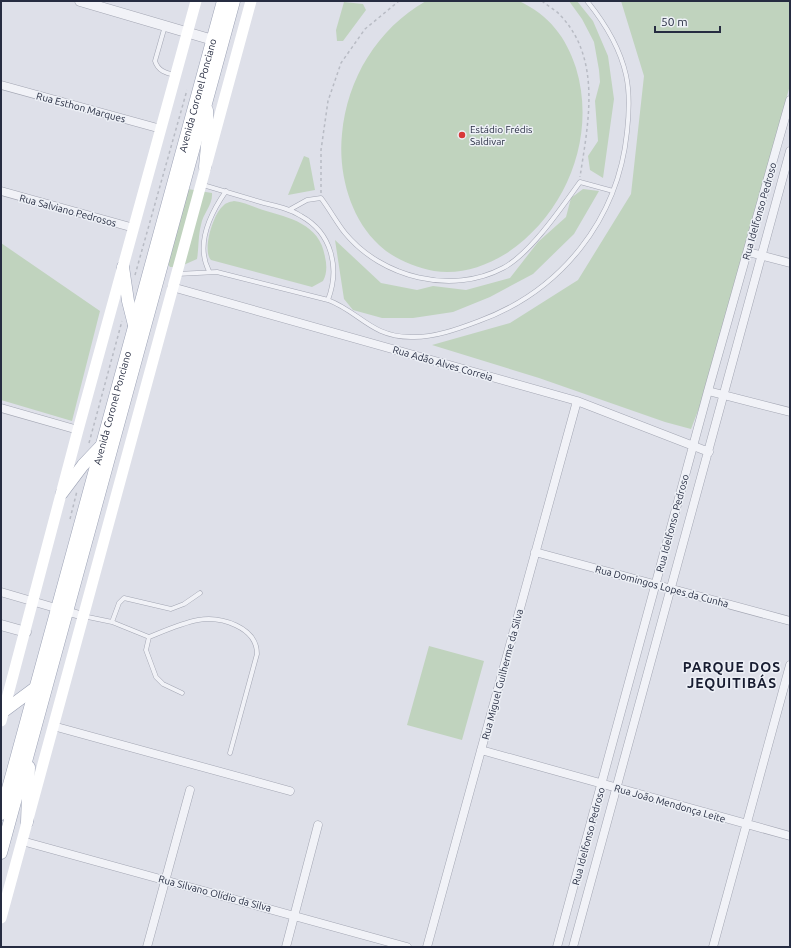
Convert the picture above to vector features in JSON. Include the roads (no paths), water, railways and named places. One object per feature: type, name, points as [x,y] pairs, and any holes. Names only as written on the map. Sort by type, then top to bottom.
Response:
[{"type":"main road","points":[[2,716],[26,632],[78,430],[196,1]]},
{"type":"main road","name":"Avenida Coronel Ponciano","points":[[1,853],[7,812],[35,688],[52,646],[62,610],[102,446],[223,1]]},
{"type":"main road","points":[[62,610],[234,1]]},
{"type":"main road","points":[[1,918],[251,1]]},
{"type":"main road","points":[[205,167],[208,135],[207,100]]},
{"type":"main road","points":[[123,267],[128,301],[135,326]]},
{"type":"main road","points":[[62,493],[83,465],[102,446]]},
{"type":"main road","points":[[7,812],[30,746],[52,646]]},
{"type":"main road","points":[[2,716],[35,688]]},
{"type":"main road","points":[[27,822],[30,746]]},
{"type":"street","points":[[80,1],[213,40]]},
{"type":"street","name":"Rua Esthon Marques","points":[[1,85],[161,129]]},
{"type":"street","name":"Rua Idelfonso Pedroso","points":[[557,947],[708,391],[790,100]]},
{"type":"street","name":"Rua Idelfonso Pedroso","points":[[573,947],[790,151]]},
{"type":"street","name":"Rua Salviano Pedrosos","points":[[1,191],[134,228]]},
{"type":"street","points":[[748,252],[790,263]]},
{"type":"street","name":"Rua Adão Alves Correia","points":[[172,287],[577,401],[709,452]]},
{"type":"street","points":[[708,391],[790,412]]},
{"type":"street","name":"Rua Miguel Guilherme da Silva","points":[[427,947],[577,401]]},
{"type":"street","points":[[1,408],[78,430]]},
{"type":"street","name":"Rua Domingos Lopes da Cunha","points":[[535,552],[790,621]]},
{"type":"street","points":[[1,592],[33,603],[83,616]]},
{"type":"street","points":[[1,625],[26,632]]},
{"type":"street","points":[[713,947],[790,665]]},
{"type":"street","points":[[53,726],[290,791]]},
{"type":"street","name":"Rua João Mendonça Leite","points":[[481,750],[790,836]]},
{"type":"street","points":[[147,947],[190,790]]},
{"type":"street","points":[[286,947],[318,825]]},
{"type":"street","name":"Rua Silvano Olídio da Silva","points":[[22,841],[407,947]]},
{"type":"lane","points":[[176,274],[208,271],[217,272],[328,300],[339,305],[382,333],[412,338],[431,335],[484,319],[529,296],[560,272],[595,229],[613,192],[620,171],[626,140],[629,107],[626,75],[610,35],[587,1]]},
{"type":"lane","points":[[165,26],[155,61],[158,69],[163,72],[176,75]]},
{"type":"lane","points":[[289,210],[307,200],[321,198],[346,234],[383,264],[406,275],[426,279],[465,280],[504,268],[541,233],[580,182],[613,192]]},
{"type":"lane","points":[[200,184],[289,210],[303,216],[315,226],[330,247],[334,273],[328,300]]},
{"type":"lane","points":[[208,271],[203,249],[206,231],[214,210],[226,191]]},
{"type":"lane","points":[[112,622],[119,603],[124,598],[171,609],[184,604],[200,593]]},
{"type":"lane","points":[[83,616],[112,622],[149,638],[197,620],[212,619],[243,629],[253,638],[257,646],[257,654],[230,753]]},
{"type":"lane","points":[[149,638],[146,650],[156,677],[163,684],[182,694]]},
{"type":"place","name":"Estádio Frédis Saldivar","points":[[462,135]]},
{"type":"district","name":"PARQUE DOS JEQUITIBÁS","points":[[732,676]]}]
